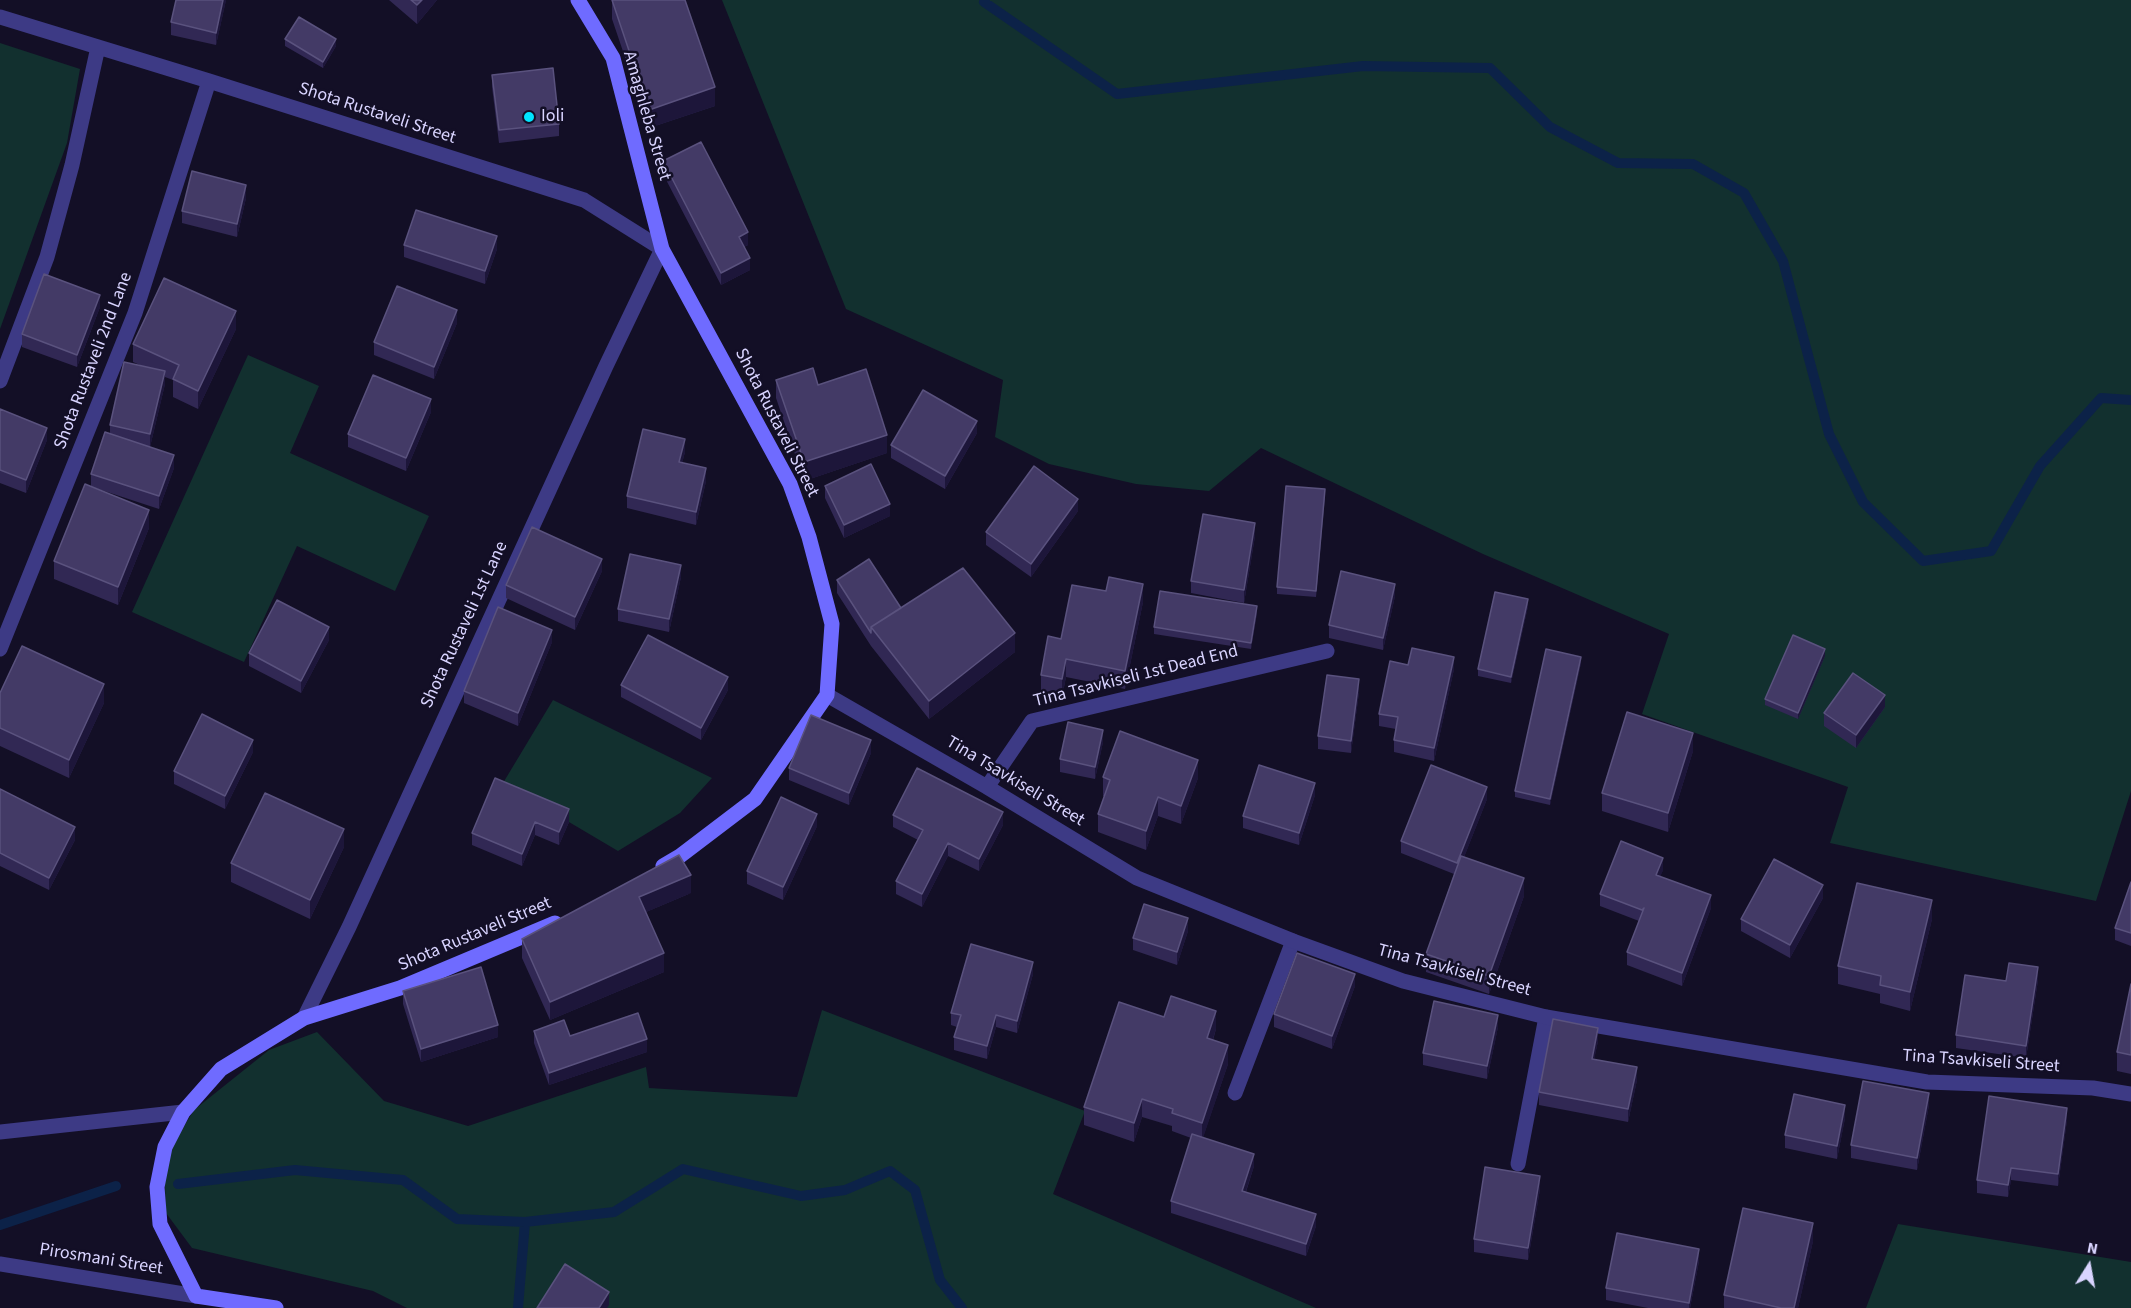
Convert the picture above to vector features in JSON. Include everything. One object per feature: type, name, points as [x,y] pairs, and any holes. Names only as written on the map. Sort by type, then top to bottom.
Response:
[{"type":"street","name":"Amaghleba Street","points":[[578,0],[613,58],[662,249]]},
{"type":"street","name":"Shota Rustaveli Street","points":[[0,17],[584,200],[662,249],[790,484],[809,537],[832,624],[827,695]]},
{"type":"street","points":[[0,381],[47,257],[72,165],[98,47]]},
{"type":"street","name":"Shota Rustaveli 2nd Lane","points":[[0,649],[135,313],[209,81]]},
{"type":"street","name":"Shota Rustaveli 1st Lane","points":[[304,1018],[349,927],[606,366],[662,249]]},
{"type":"street","name":"Tina Tsavkiseli 1st Dead End","points":[[987,787],[1032,721],[1327,651]]},
{"type":"street","points":[[652,873],[680,856],[755,799],[827,695]]},
{"type":"street","name":"Tina Tsavkiseli Street","points":[[827,695],[987,787],[1137,878],[1293,941],[1403,981],[1546,1017],[1927,1082],[2093,1088],[2131,1094]]},
{"type":"street","name":"Shota Rustaveli Street","points":[[196,1296],[160,1224],[157,1187],[165,1147],[183,1112],[221,1069],[304,1018],[400,988],[574,915]]},
{"type":"street","points":[[1235,1093],[1293,941]]},
{"type":"street","points":[[1518,1164],[1546,1017]]},
{"type":"street","points":[[0,1132],[183,1112]]},
{"type":"street","name":"Pirosmani Street","points":[[0,1264],[196,1296]]},
{"type":"street","points":[[196,1296],[276,1308]]},
{"type":"green space","points":[[722,0],[2131,0],[2131,791],[2096,901],[1830,843],[1848,787],[1642,714],[1669,634],[1483,554],[1261,448],[1209,491],[1136,484],[1049,464],[995,437],[1003,380],[846,309]]},
{"type":"green space","points":[[0,43],[80,69],[67,143],[0,329]]},
{"type":"green space","points":[[248,355],[319,386],[290,453],[429,516],[395,591],[297,546],[244,662],[132,612]]},
{"type":"green space","points":[[553,700],[712,778],[680,813],[618,851],[503,783]]},
{"type":"green space","points":[[822,1010],[1085,1111],[1053,1194],[1316,1308],[407,1308],[373,1291],[192,1248],[166,1213],[164,1159],[194,1110],[269,1050],[317,1032],[384,1101],[468,1126],[646,1067],[649,1088],[797,1097]]},
{"type":"green space","points":[[1898,1224],[2131,1262],[2131,1308],[1866,1308]]},
{"type":"building","points":[[176,0],[223,0],[216,33],[171,22]]},
{"type":"building","points":[[411,0],[422,0],[417,5]]},
{"type":"building","points":[[612,0],[685,0],[715,87],[649,110]]},
{"type":"building","points":[[299,17],[336,39],[323,62],[285,39]]},
{"type":"building","points":[[553,68],[559,124],[499,130],[492,75]]},
{"type":"building","points":[[701,142],[748,232],[739,237],[750,258],[721,273],[663,161]]},
{"type":"building","points":[[192,171],[246,185],[237,224],[182,211]]},
{"type":"building","points":[[416,210],[497,236],[485,271],[404,245]]},
{"type":"building","points":[[44,274],[100,295],[77,355],[22,334]]},
{"type":"building","points":[[164,278],[236,311],[198,391],[173,379],[179,365],[133,344]]},
{"type":"building","points":[[397,286],[457,310],[434,367],[374,342]]},
{"type":"building","points":[[124,362],[165,371],[150,434],[110,425]]},
{"type":"building","points":[[813,368],[818,385],[866,369],[887,435],[804,462],[776,380]]},
{"type":"building","points":[[373,375],[431,399],[406,458],[348,434]]},
{"type":"building","points":[[923,390],[977,421],[945,476],[891,445]]},
{"type":"building","points":[[0,409],[47,428],[26,480],[0,470]]},
{"type":"building","points":[[643,429],[685,439],[679,462],[706,468],[696,512],[627,496]]},
{"type":"building","points":[[105,432],[174,455],[159,496],[91,474]]},
{"type":"building","points":[[871,464],[890,504],[844,525],[825,486]]},
{"type":"building","points":[[1034,466],[1078,499],[1031,564],[986,532]]},
{"type":"building","points":[[85,484],[149,510],[118,587],[54,561]]},
{"type":"building","points":[[1286,486],[1325,489],[1316,591],[1277,587]]},
{"type":"building","points":[[1203,514],[1255,523],[1244,590],[1191,581]]},
{"type":"building","points":[[532,527],[602,559],[575,617],[506,585]]},
{"type":"building","points":[[630,554],[681,565],[669,619],[618,609]]},
{"type":"building","points":[[869,559],[901,608],[871,627],[871,633],[837,580]]},
{"type":"building","points":[[963,568],[1015,633],[929,701],[871,627]]},
{"type":"building","points":[[1341,571],[1395,584],[1383,638],[1329,625]]},
{"type":"building","points":[[1109,577],[1143,584],[1125,671],[1066,659],[1062,679],[1041,675],[1048,636],[1061,639],[1072,585],[1106,591]]},
{"type":"building","points":[[1160,591],[1257,606],[1251,643],[1154,627]]},
{"type":"building","points":[[1495,592],[1528,599],[1511,677],[1478,669]]},
{"type":"building","points":[[277,600],[329,627],[301,681],[249,653]]},
{"type":"building","points":[[498,607],[552,630],[518,713],[464,691]]},
{"type":"building","points":[[648,635],[728,677],[701,728],[621,685]]},
{"type":"building","points":[[1793,635],[1825,649],[1798,713],[1765,699]]},
{"type":"building","points":[[22,646],[104,684],[69,760],[0,728],[0,693]]},
{"type":"building","points":[[1412,648],[1454,657],[1434,748],[1394,740],[1398,717],[1379,714],[1390,661],[1408,665]]},
{"type":"building","points":[[1546,649],[1581,657],[1550,799],[1515,791]]},
{"type":"building","points":[[1853,673],[1885,695],[1856,735],[1824,713]]},
{"type":"building","points":[[1327,675],[1359,679],[1351,741],[1318,736]]},
{"type":"building","points":[[1627,712],[1693,733],[1668,813],[1602,793]]},
{"type":"building","points":[[202,714],[253,740],[225,796],[174,771]]},
{"type":"building","points":[[811,715],[871,740],[849,793],[789,768]]},
{"type":"building","points":[[1068,722],[1103,730],[1095,767],[1060,759]]},
{"type":"building","points":[[1120,731],[1198,760],[1181,806],[1158,797],[1146,831],[1098,814],[1110,780],[1103,777]]},
{"type":"building","points":[[1259,765],[1315,783],[1299,833],[1243,816]]},
{"type":"building","points":[[1431,765],[1487,787],[1457,863],[1401,841]]},
{"type":"building","points":[[917,768],[1003,812],[979,859],[948,843],[922,894],[896,881],[923,830],[893,815]]},
{"type":"building","points":[[495,778],[569,809],[559,832],[535,822],[522,854],[472,833]]},
{"type":"building","points":[[0,789],[75,827],[49,878],[0,853]]},
{"type":"building","points":[[265,793],[344,829],[310,900],[231,863]]},
{"type":"building","points":[[781,797],[817,814],[783,887],[747,871]]},
{"type":"building","points":[[1621,841],[1663,858],[1656,875],[1711,895],[1682,973],[1627,952],[1644,908],[1642,910],[1600,894]]},
{"type":"building","points":[[679,855],[691,875],[639,897],[664,953],[550,1002],[522,939]]},
{"type":"building","points":[[1461,856],[1524,878],[1489,976],[1426,954]]},
{"type":"building","points":[[1774,859],[1823,885],[1790,945],[1741,919]]},
{"type":"building","points":[[2131,882],[2131,933],[2115,928]]},
{"type":"building","points":[[1857,883],[1932,900],[1910,992],[1880,985],[1881,976],[1838,966]]},
{"type":"building","points":[[1144,904],[1188,918],[1177,952],[1133,938]]},
{"type":"building","points":[[971,944],[1033,962],[1017,1021],[996,1015],[987,1046],[954,1037],[961,1015],[951,1013]]},
{"type":"building","points":[[1297,953],[1355,974],[1332,1036],[1274,1014]]},
{"type":"building","points":[[2009,963],[2038,967],[2026,1046],[1956,1035],[1965,975],[2006,981]]},
{"type":"building","points":[[481,967],[498,1025],[421,1049],[403,991]]},
{"type":"building","points":[[2131,984],[2131,1055],[2117,1052]]},
{"type":"building","points":[[1171,996],[1216,1011],[1207,1038],[1228,1045],[1202,1123],[1172,1113],[1173,1109],[1142,1099],[1134,1123],[1084,1107],[1119,1002],[1164,1017]]},
{"type":"building","points":[[1434,1001],[1498,1015],[1487,1066],[1423,1053]]},
{"type":"building","points":[[638,1013],[647,1039],[549,1073],[534,1031],[564,1020],[570,1036]]},
{"type":"building","points":[[1553,1019],[1598,1028],[1592,1059],[1637,1067],[1628,1109],[1539,1092]]},
{"type":"building","points":[[1863,1081],[1929,1093],[1917,1158],[1851,1145]]},
{"type":"building","points":[[1794,1094],[1845,1105],[1837,1146],[1785,1135]]},
{"type":"building","points":[[1989,1096],[2067,1108],[2058,1174],[2011,1168],[2008,1185],[1977,1180]]},
{"type":"building","points":[[1192,1134],[1254,1154],[1242,1191],[1316,1214],[1306,1244],[1171,1201]]},
{"type":"building","points":[[1485,1167],[1540,1176],[1528,1248],[1474,1239]]},
{"type":"building","points":[[1743,1208],[1813,1223],[1794,1308],[1781,1308],[1724,1295]]},
{"type":"building","points":[[1617,1233],[1699,1249],[1689,1303],[1606,1288]]},
{"type":"building","points":[[565,1264],[609,1292],[599,1308],[537,1308]]},
{"type":"waterway","points":[[985,0],[984,2],[1117,94],[1363,66],[1490,68],[1550,127],[1618,163],[1693,164],[1744,193],[1783,261],[1829,434],[1863,502],[1923,561],[1991,551],[2040,466],[2101,398],[2131,400]]},
{"type":"waterway","points":[[178,1184],[295,1170],[403,1180],[457,1219],[525,1222],[614,1212],[683,1169],[801,1196],[845,1190],[890,1171],[915,1190],[940,1280],[962,1308]]},
{"type":"waterway","points":[[0,1225],[116,1186]]},
{"type":"waterway","points":[[518,1308],[525,1222]]},
{"type":"place","name":"Ioli","points":[[529,117]]}]
